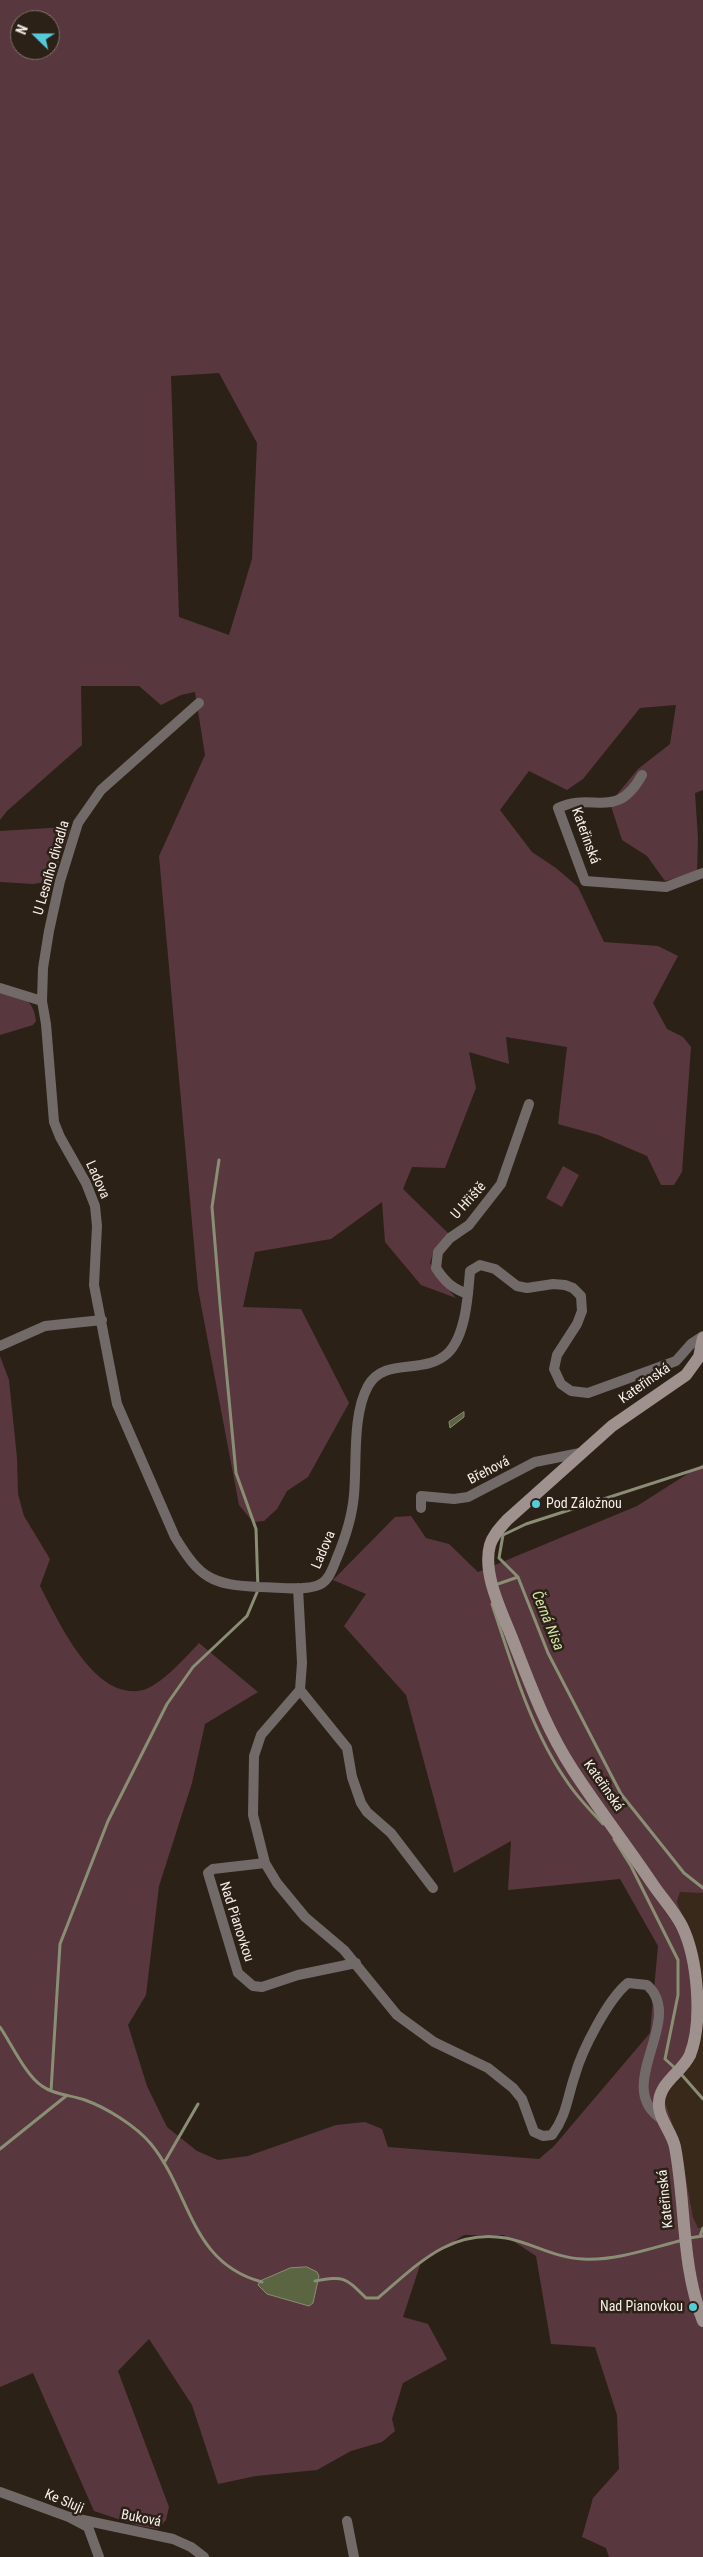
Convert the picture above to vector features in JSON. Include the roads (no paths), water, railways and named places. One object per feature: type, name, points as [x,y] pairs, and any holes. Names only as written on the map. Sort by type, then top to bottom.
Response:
[{"type":"street","name":"U Lesního divadla","points":[[42,1002],[43,968],[49,931],[60,882],[78,823],[101,790],[199,703]]},
{"type":"street","name":"Kateřinská","points":[[642,775],[630,794],[621,800],[610,803],[568,803],[558,808],[585,881],[666,887],[703,873]]},
{"type":"street","points":[[0,988],[42,1002]]},
{"type":"street","name":"Ladova","points":[[42,1002],[46,1024],[54,1122],[60,1137],[86,1183],[95,1206],[98,1226],[94,1285],[112,1382],[123,1423],[174,1537],[187,1557],[203,1574],[230,1585],[298,1588],[317,1586],[324,1582],[331,1572],[352,1517],[357,1437],[361,1405],[368,1386],[375,1375],[384,1370],[424,1366],[449,1353],[461,1330],[470,1271],[480,1265],[494,1268],[522,1287],[553,1284],[573,1288],[581,1296],[582,1311],[577,1324],[557,1355],[554,1369],[561,1384],[571,1391],[588,1393],[676,1361],[691,1344],[703,1337]]},
{"type":"street","name":"U Hřiště","points":[[468,1294],[453,1289],[442,1278],[436,1268],[438,1252],[450,1238],[469,1225],[502,1184],[529,1104]]},
{"type":"street","points":[[0,1346],[44,1326],[102,1320]]},
{"type":"street","name":"Kateřinská","points":[[703,1337],[699,1357],[686,1374],[612,1426],[580,1452],[494,1534],[488,1559],[491,1577],[504,1618],[547,1727],[573,1770],[682,1926],[694,1961],[698,2005],[697,2034],[690,2057],[666,2083],[660,2095],[659,2107],[662,2120],[670,2130],[675,2144],[694,2299],[703,2320]]},
{"type":"street","name":"Břehová","points":[[420,1508],[421,1496],[454,1499],[468,1497],[535,1462],[580,1452]]},
{"type":"street","points":[[298,1588],[302,1663],[300,1690],[261,1735],[254,1756],[253,1815],[265,1863],[276,1882],[305,1917],[344,1950],[356,1963],[373,1988],[397,2015],[434,2042],[488,2068],[513,2088],[522,2099],[534,2132],[543,2136],[552,2135],[560,2126],[581,2056],[617,1991],[628,1983],[647,1985],[660,2002],[661,2011],[648,2054],[644,2080],[645,2096],[651,2112],[662,2120]]},
{"type":"street","points":[[300,1690],[347,1748],[352,1777],[361,1803],[367,1812],[391,1833],[433,1888]]},
{"type":"street","name":"Nad Pianovkou","points":[[265,1863],[213,1869],[208,1873],[238,1973],[253,1986],[262,1987],[298,1975],[356,1963]]},
{"type":"street","name":"Ke Sluji","points":[[0,2492],[69,2517],[88,2527],[99,2557]]},
{"type":"street","name":"Buková","points":[[69,2517],[173,2539],[191,2547],[204,2557]]},
{"type":"street","points":[[347,2521],[354,2557]]},
{"type":"waterway","points":[[51,2091],[60,1944],[108,1821],[167,1704],[193,1667],[247,1616],[258,1590],[256,1529],[236,1473],[220,1304],[212,1207],[219,1160]]},
{"type":"waterway","name":"Černá Nisa","points":[[703,1467],[526,1524],[503,1535],[499,1558],[518,1577],[548,1653],[621,1794],[684,1873],[703,1888]]},
{"type":"waterway","points":[[495,1585],[518,1577]]},
{"type":"waterway","points":[[492,1604],[515,1673],[543,1742],[572,1789],[603,1824]]},
{"type":"waterway","points":[[614,1839],[631,1866],[678,1960],[678,1995],[665,2059],[675,2068]]},
{"type":"waterway","points":[[0,2027],[30,2075],[42,2086],[52,2091],[85,2100],[102,2108],[121,2118],[145,2137],[164,2163],[194,2224],[206,2243],[220,2259],[238,2273],[262,2282]]},
{"type":"waterway","points":[[681,2074],[703,2099]]},
{"type":"waterway","points":[[0,2149],[66,2096]]},
{"type":"waterway","points":[[164,2163],[198,2104]]},
{"type":"waterway","points":[[700,2236],[703,2228]]},
{"type":"waterway","points":[[315,2281],[344,2280],[349,2282],[366,2298],[378,2298],[420,2262],[435,2252],[451,2244],[486,2236],[506,2238],[563,2256],[583,2259],[621,2256],[683,2240]]},
{"type":"waterway","points":[[689,2238],[703,2236]]},
{"type":"place","name":"Pod Záložnou","points":[[536,1504]]},
{"type":"place","name":"Nad Pianovkou","points":[[693,2307]]}]
